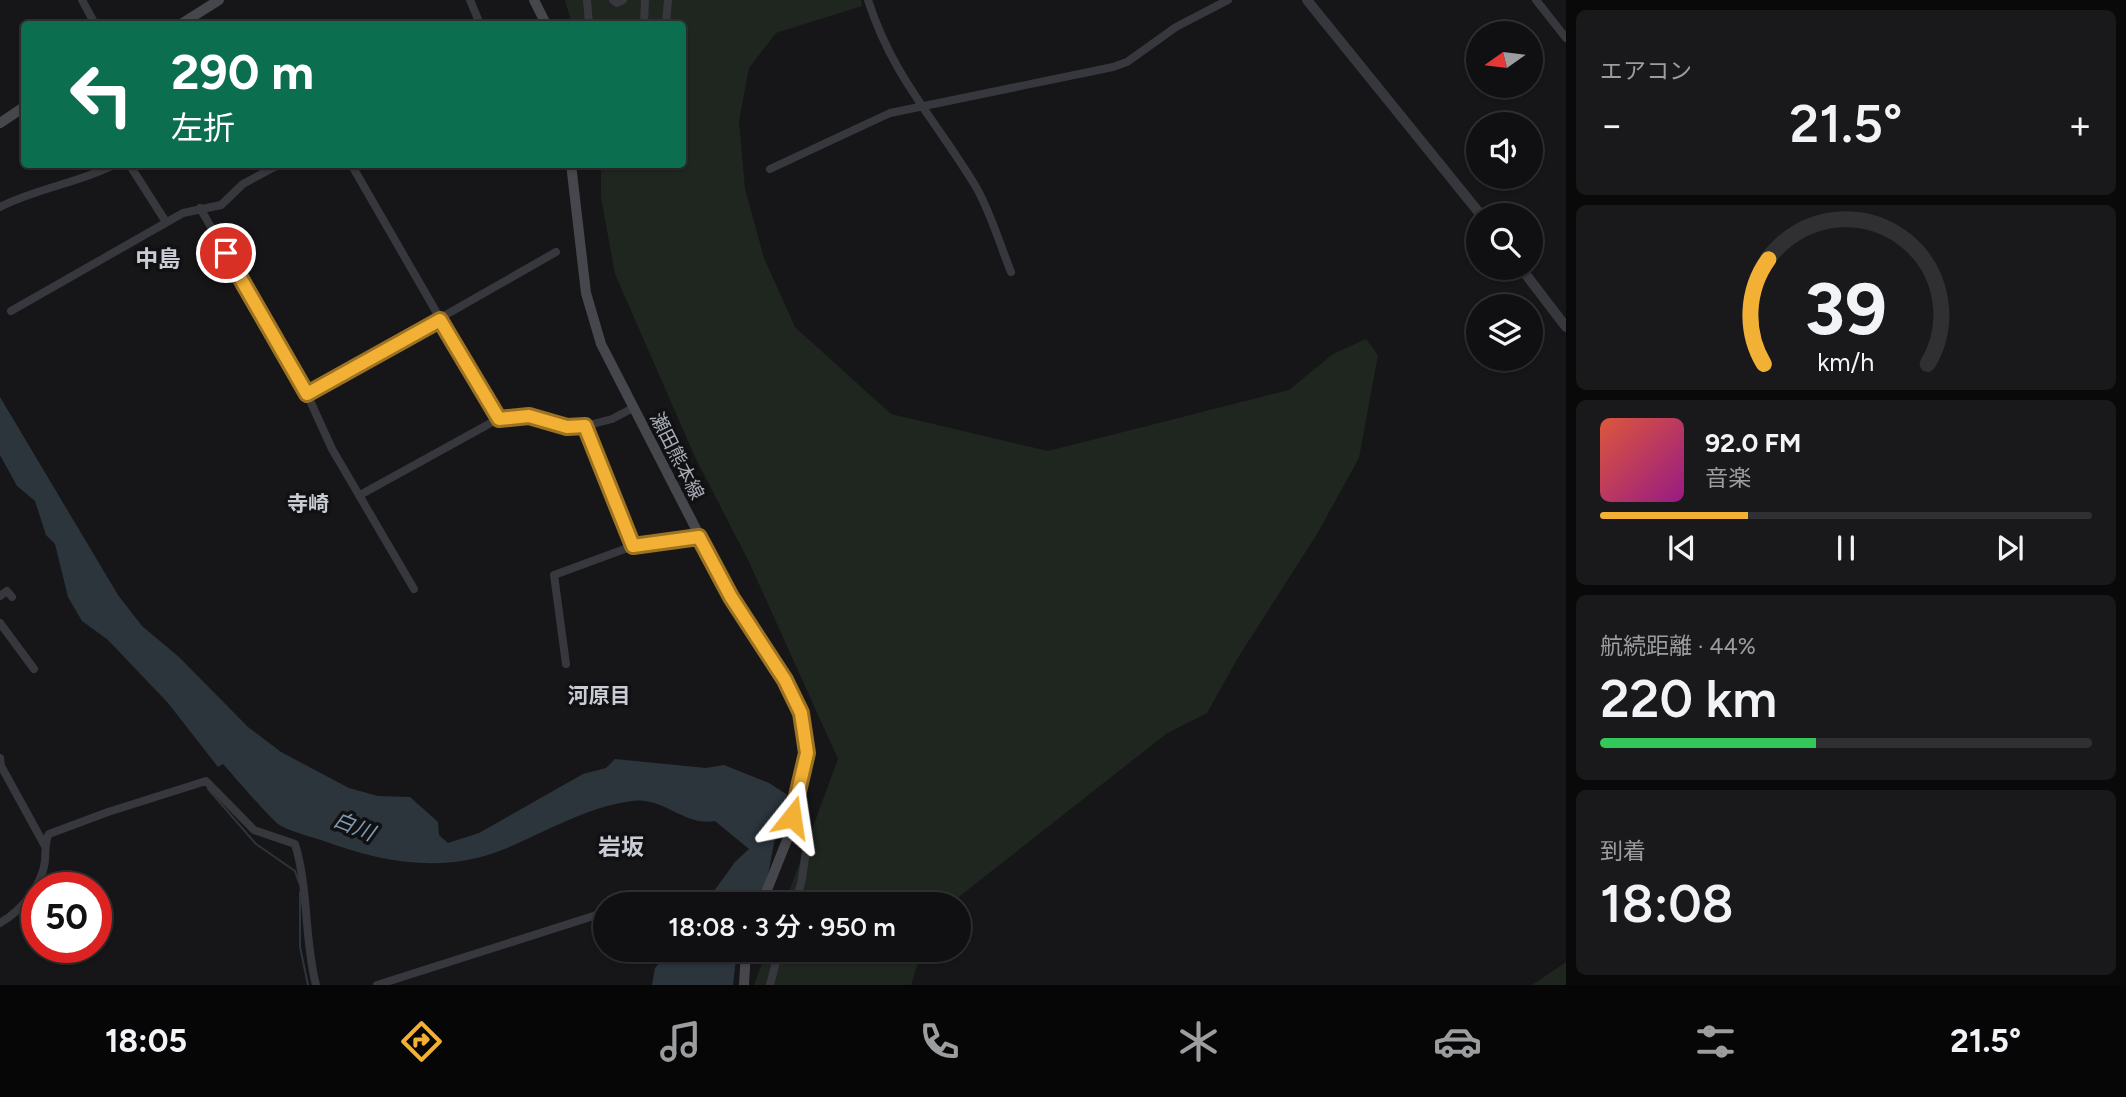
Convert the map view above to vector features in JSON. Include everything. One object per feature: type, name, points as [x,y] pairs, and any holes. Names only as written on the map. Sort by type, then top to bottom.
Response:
[{"type":"main road","points":[[186,21],[219,0]]},
{"type":"main road","points":[[534,0],[543,21]]},
{"type":"main road","points":[[0,123],[21,109]]},
{"type":"main road","name":"瀬田熊本線","points":[[572,168],[590,316],[633,408],[699,537],[731,597],[785,680],[801,713],[807,753],[792,817],[766,892]]},
{"type":"main road","points":[[742,962],[744,985]]},
{"type":"street","points":[[82,0],[93,21]]},
{"type":"street","points":[[470,0],[479,21]]},
{"type":"street","points":[[587,0],[589,21]]},
{"type":"street","points":[[613,0],[617,3],[623,0]]},
{"type":"street","points":[[644,21],[645,0]]},
{"type":"street","points":[[666,21],[668,0]]},
{"type":"street","points":[[868,0],[880,36],[919,105],[977,189],[1011,272]]},
{"type":"street","points":[[770,169],[862,124],[919,105],[1113,68],[1127,62],[1176,27],[1228,0]]},
{"type":"street","points":[[1307,0],[1471,203]]},
{"type":"street","points":[[1536,0],[1566,38]]},
{"type":"street","points":[[0,207],[20,197],[81,179],[107,168]]},
{"type":"street","points":[[132,168],[166,222]]},
{"type":"street","points":[[10,311],[166,222],[200,208],[221,205],[243,184],[273,168]]},
{"type":"street","points":[[353,168],[499,419]]},
{"type":"street","points":[[200,208],[307,394],[332,449],[414,589]]},
{"type":"street","points":[[307,394],[556,252]]},
{"type":"street","points":[[1530,280],[1566,327]]},
{"type":"street","points":[[360,495],[499,419],[534,418],[552,424],[585,426],[612,419],[633,408]]},
{"type":"street","points":[[585,426],[633,546]]},
{"type":"street","points":[[566,664],[554,575],[633,546],[699,537]]},
{"type":"street","points":[[0,596],[7,591],[12,597]]},
{"type":"street","points":[[0,623],[34,669]]},
{"type":"street","points":[[0,758],[1,765],[45,846]]},
{"type":"street","points":[[0,923],[13,916],[26,902],[42,873],[45,846],[54,831],[194,784],[211,782],[231,809],[254,830],[295,844],[303,879],[310,961],[316,985]]},
{"type":"street","points":[[792,817],[808,836],[798,892]]},
{"type":"street","points":[[377,985],[593,916]]},
{"type":"street","points":[[770,985],[776,962]]},
{"type":"shaded area","points":[[565,0],[861,0],[862,6],[776,33],[749,68],[739,121],[745,189],[764,258],[795,327],[891,414],[1048,451],[1289,390],[1333,354],[1366,339],[1378,355],[1359,458],[1317,534],[1239,656],[1207,713],[1166,734],[965,892],[789,892],[838,759],[749,562],[695,457],[615,274],[601,198],[601,168],[686,168],[686,21],[571,21]]},
{"type":"shaded area","points":[[763,962],[918,962],[911,985],[754,985]]},
{"type":"shaded area","points":[[1566,962],[1566,985],[1532,985]]},
{"type":"water","name":"白川","points":[[0,397],[118,595],[142,626],[179,657],[248,727],[281,752],[349,788],[378,796],[410,797],[438,822],[439,835],[448,843],[479,833],[583,774],[606,768],[615,759],[706,768],[724,765],[769,783],[789,796],[788,810],[775,838],[767,880],[761,892],[713,892],[735,862],[749,849],[715,821],[694,820],[643,801],[597,809],[502,850],[457,862],[388,859],[343,848],[281,826],[223,764],[218,767],[168,703],[108,640],[82,621],[68,597],[55,544],[46,535],[35,501],[17,486],[0,455]]},
{"type":"water","points":[[660,962],[736,962],[733,985],[652,985],[655,968]]},
{"type":"waterway","points":[[208,789],[256,844],[295,871],[299,883]]},
{"type":"waterway","points":[[300,892],[300,947],[308,985]]},
{"type":"district","name":"中島","points":[[158,259]]},
{"type":"district","name":"寺崎","points":[[308,503]]},
{"type":"district","name":"河原目","points":[[599,695]]},
{"type":"district","name":"岩坂","points":[[621,847]]},
{"type":"route","points":[[226,253],[307,394],[440,320],[499,419],[529,416],[567,427],[585,426],[633,546],[649,541],[699,537],[731,597],[785,680],[801,713],[806,732],[807,753],[792,817]]}]
